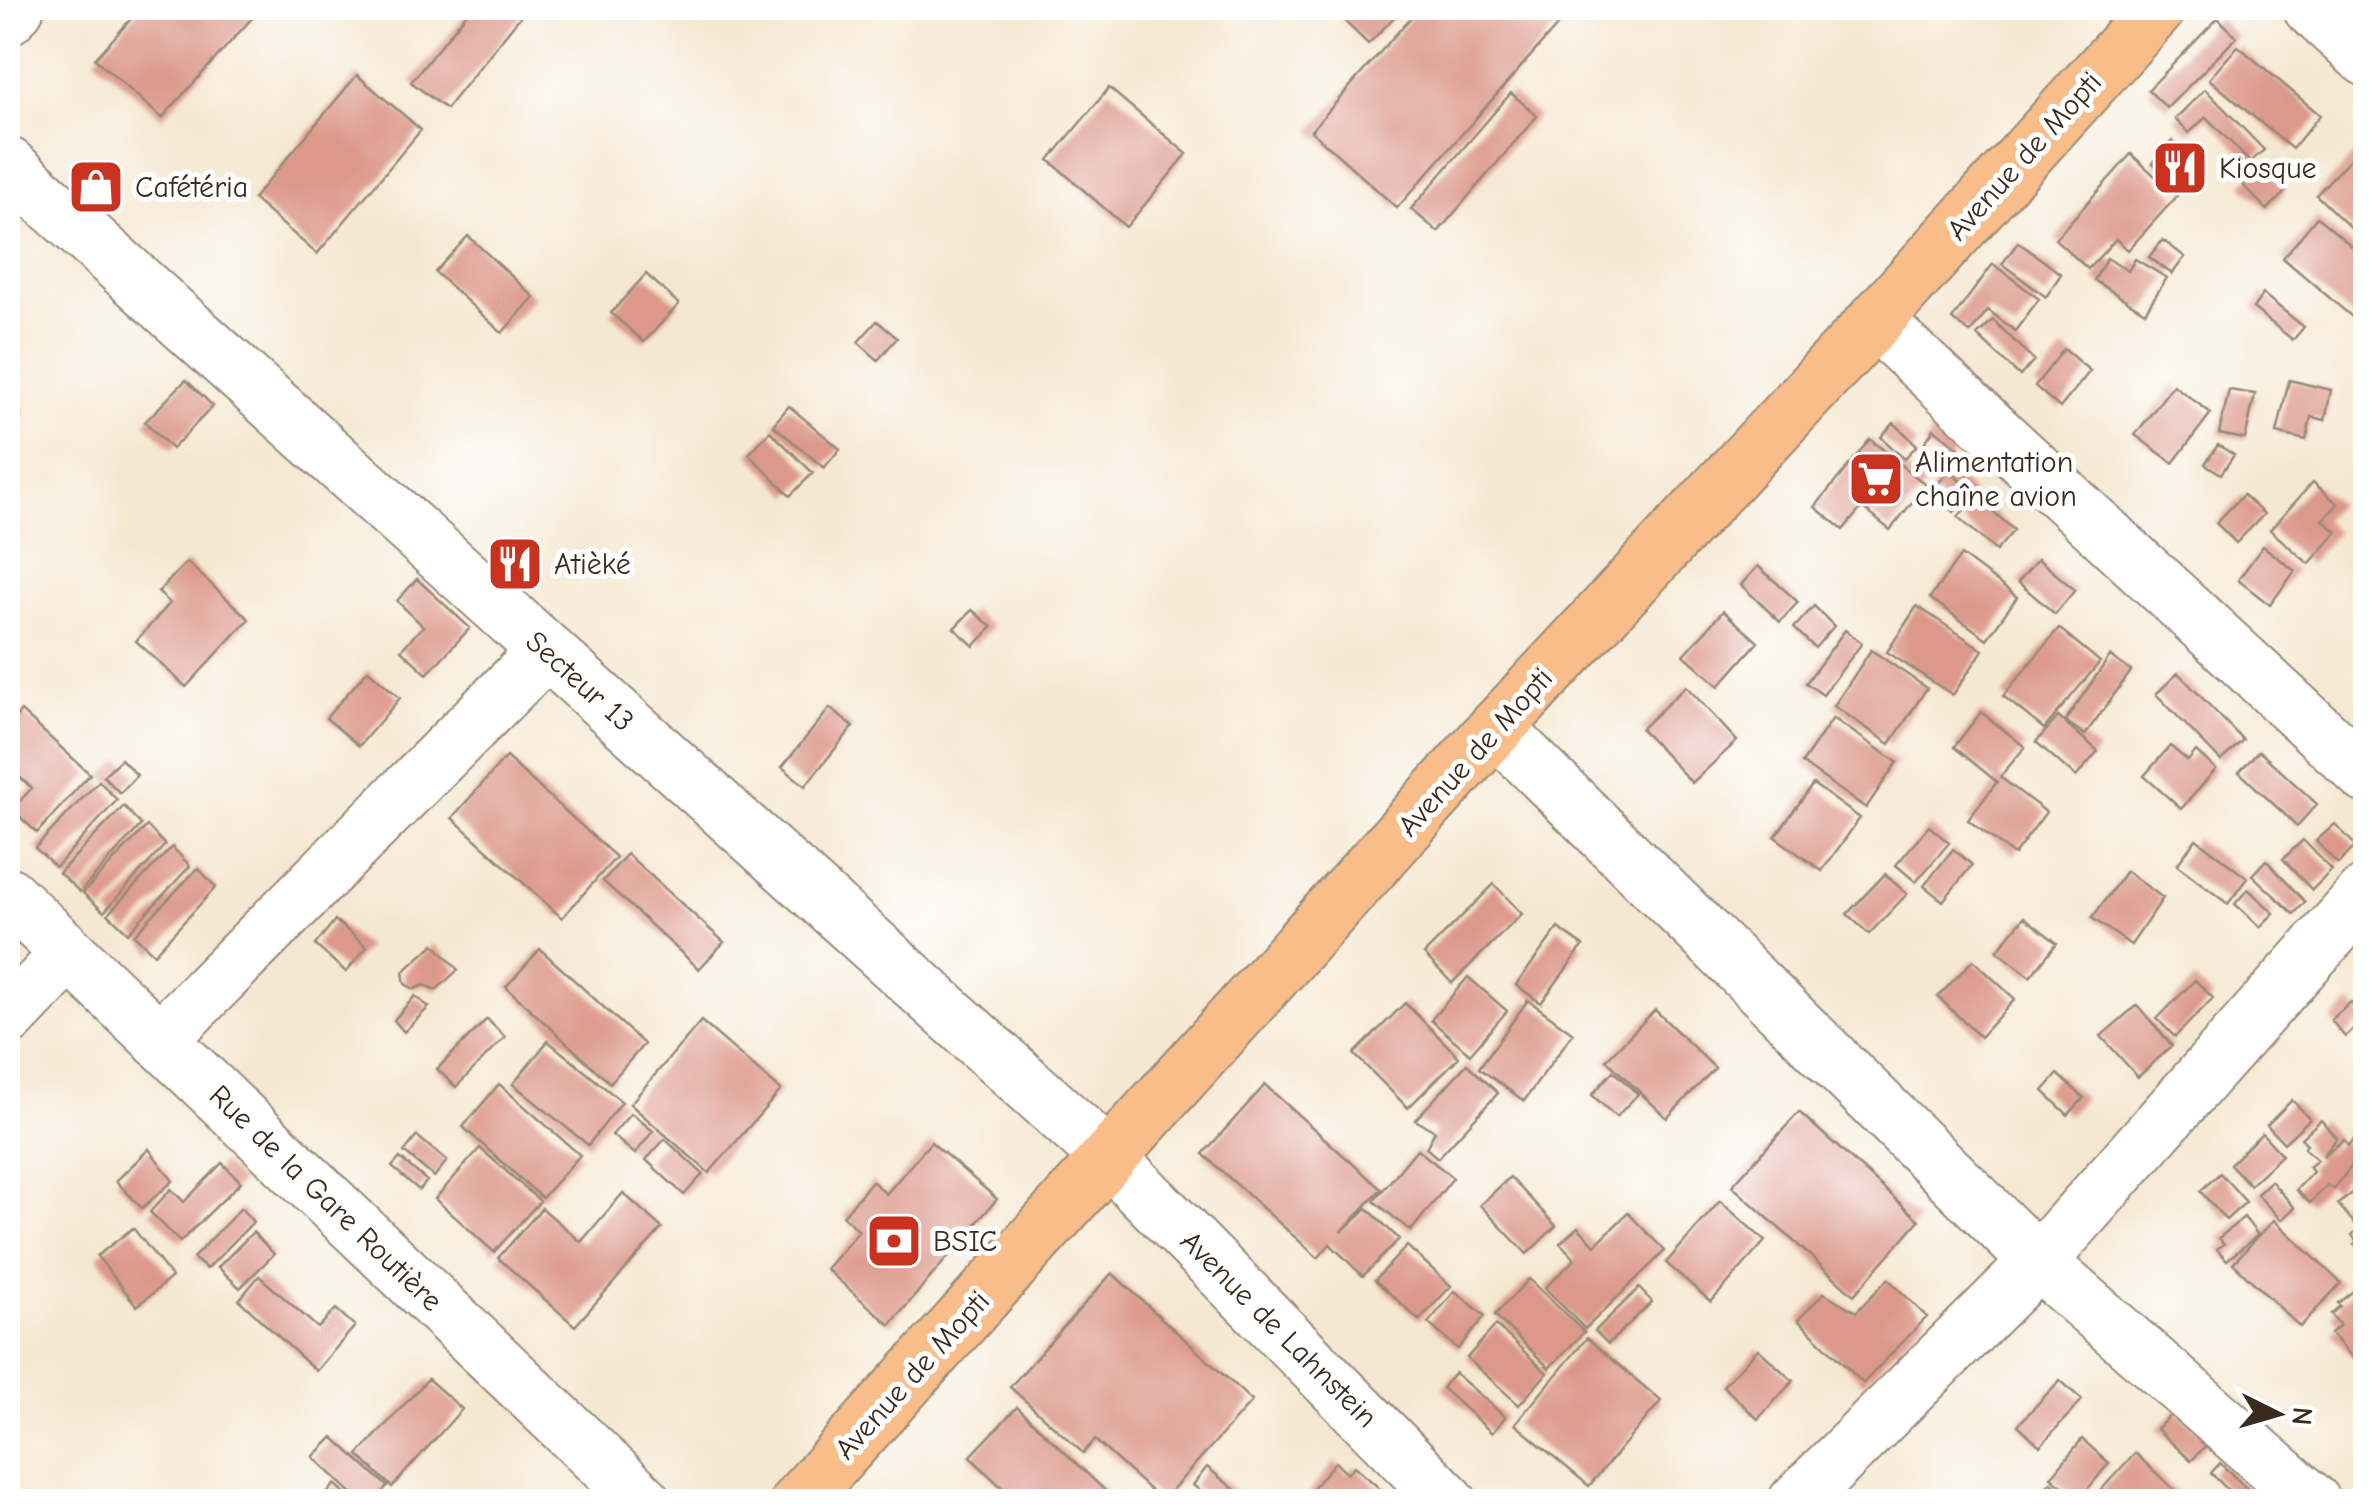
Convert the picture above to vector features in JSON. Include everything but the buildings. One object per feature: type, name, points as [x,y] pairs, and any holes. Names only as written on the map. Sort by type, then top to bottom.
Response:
[{"type":"main road","name":"Avenue de Mopti","points":[[798,1502],[1496,728],[1875,322],[2158,8]]},
{"type":"street","points":[[8,18],[16,8]]},
{"type":"street","points":[[2312,8],[2366,58]]},
{"type":"street","name":"Secteur 13","points":[[8,165],[1108,1157]]},
{"type":"street","points":[[1875,322],[2366,775]]},
{"type":"street","points":[[159,1040],[546,651]]},
{"type":"street","points":[[1496,728],[2038,1262],[2314,1502]]},
{"type":"street","points":[[1796,1502],[2038,1262],[2366,894]]},
{"type":"street","name":"Rue de la Gare Routière","points":[[8,895],[644,1502]]},
{"type":"street","points":[[8,1018],[69,954]]},
{"type":"street","name":"Avenue de Lahnstein","points":[[1108,1157],[1450,1502]]},
{"type":"place","name":"Kiosque","points":[[2180,168]]},
{"type":"place","name":"Cafétéria","points":[[96,187]]},
{"type":"place","name":"Alimentation chaîne avion","points":[[1876,479]]},
{"type":"place","name":"Atièké","points":[[515,564]]},
{"type":"place","name":"BSIC","points":[[894,1241]]}]
